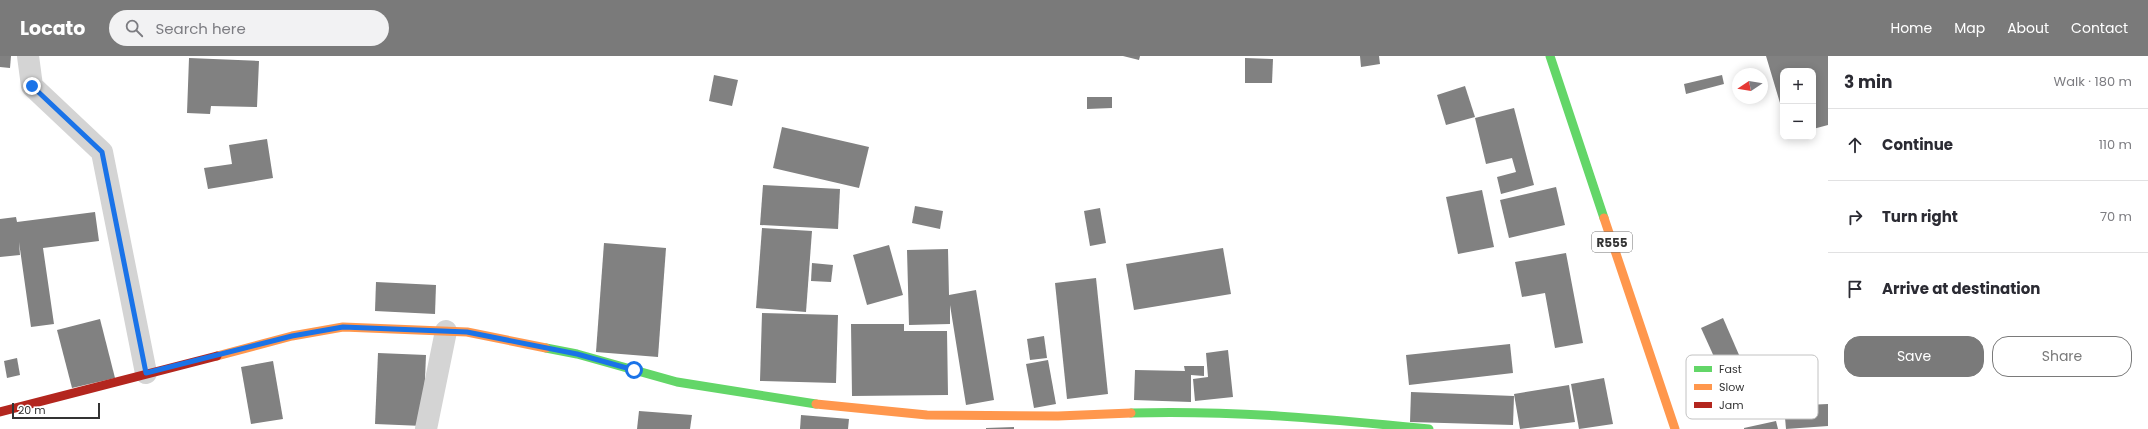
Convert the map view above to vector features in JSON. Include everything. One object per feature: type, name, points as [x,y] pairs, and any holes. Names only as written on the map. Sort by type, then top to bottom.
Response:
[{"type":"street","points":[[28,56],[32,86],[102,152],[146,373]]},
{"type":"street","name":"R555","points":[[1550,56],[1675,429]]},
{"type":"street","points":[[0,412],[292,336],[343,327],[467,332],[577,354],[677,382],[799,402],[927,415],[1058,416],[1165,412],[1284,415],[1429,429]]},
{"type":"street","points":[[426,429],[446,331]]},
{"type":"building","points":[[0,56],[11,56],[10,68],[0,67]]},
{"type":"building","points":[[1123,56],[1140,56],[1139,60]]},
{"type":"building","points":[[1360,56],[1379,56],[1380,64],[1361,67]]},
{"type":"building","points":[[1766,56],[1828,56],[1828,125],[1816,128],[1816,68],[1780,68],[1780,103]]},
{"type":"building","points":[[189,58],[259,61],[257,107],[211,106],[210,114],[187,113]]},
{"type":"building","points":[[1245,58],[1273,59],[1272,83],[1245,83]]},
{"type":"building","points":[[714,75],[738,80],[732,106],[709,101]]},
{"type":"building","points":[[1722,75],[1724,84],[1686,94],[1684,84]]},
{"type":"building","points":[[1465,86],[1475,117],[1446,125],[1437,95]]},
{"type":"building","points":[[1087,97],[1112,97],[1112,108],[1087,109]]},
{"type":"building","points":[[1514,108],[1534,185],[1501,194],[1497,177],[1516,172],[1512,158],[1486,164],[1475,118]]},
{"type":"building","points":[[782,127],[869,147],[859,188],[773,168]]},
{"type":"building","points":[[267,139],[273,178],[208,189],[204,168],[232,164],[229,145]]},
{"type":"building","points":[[763,185],[840,189],[838,229],[760,225]]},
{"type":"building","points":[[1556,187],[1565,225],[1509,238],[1500,200]]},
{"type":"building","points":[[1482,190],[1494,247],[1458,254],[1446,197]]},
{"type":"building","points":[[915,206],[943,211],[940,229],[912,223]]},
{"type":"building","points":[[1100,208],[1106,243],[1090,246],[1084,211]]},
{"type":"building","points":[[95,212],[99,241],[43,248],[54,324],[31,327],[19,242],[20,255],[0,257],[0,219],[16,217],[17,222]]},
{"type":"building","points":[[762,228],[812,231],[806,312],[756,308]]},
{"type":"building","points":[[604,243],[666,248],[658,357],[596,352]]},
{"type":"building","points":[[889,245],[903,295],[867,305],[853,255]]},
{"type":"building","points":[[1223,248],[1231,294],[1134,310],[1126,264]]},
{"type":"building","points":[[948,249],[949,295],[976,290],[994,400],[966,405],[950,305],[950,324],[909,325],[907,250]]},
{"type":"building","points":[[1566,253],[1583,343],[1555,348],[1545,293],[1522,297],[1515,262]]},
{"type":"building","points":[[812,263],[833,265],[831,282],[811,281]]},
{"type":"building","points":[[1096,278],[1108,394],[1067,399],[1055,283]]},
{"type":"building","points":[[376,282],[436,285],[435,314],[375,311]]},
{"type":"building","points":[[762,313],[838,315],[836,383],[760,381]]},
{"type":"building","points":[[1723,318],[1739,355],[1713,355],[1701,328]]},
{"type":"building","points":[[100,319],[115,378],[72,388],[57,330]]},
{"type":"building","points":[[851,324],[904,324],[904,331],[947,331],[948,395],[852,396]]},
{"type":"building","points":[[1044,336],[1047,358],[1030,360],[1027,339]]},
{"type":"building","points":[[1510,344],[1513,373],[1409,385],[1406,355]]},
{"type":"building","points":[[1228,350],[1233,397],[1195,401],[1193,379],[1208,377],[1206,353]]},
{"type":"building","points":[[378,353],[426,355],[423,426],[375,424]]},
{"type":"building","points":[[17,358],[20,375],[7,378],[4,361]]},
{"type":"building","points":[[1048,360],[1056,404],[1034,408],[1026,364]]},
{"type":"building","points":[[273,361],[283,419],[251,424],[241,367]]},
{"type":"building","points":[[1184,366],[1204,366],[1204,376],[1191,375],[1191,402],[1134,400],[1135,370],[1185,371]]},
{"type":"building","points":[[1604,378],[1613,424],[1579,429],[1571,384]]},
{"type":"building","points":[[1569,385],[1575,422],[1520,429],[1514,394]]},
{"type":"building","points":[[1411,392],[1514,396],[1513,425],[1410,422]]},
{"type":"building","points":[[1818,404],[1828,404],[1828,426],[1786,429],[1785,419],[1818,419]]},
{"type":"building","points":[[639,411],[692,415],[690,429],[637,429]]},
{"type":"building","points":[[801,415],[849,419],[848,429],[800,429]]},
{"type":"building","points":[[1776,421],[1778,429],[1744,429],[1744,428]]},
{"type":"building","points":[[1014,427],[1014,429],[986,429],[986,428]]},
{"type":"traffic: fast","points":[[1550,56],[1604,218]]},
{"type":"traffic: fast","points":[[546,348],[577,354],[677,382],[816,404]]},
{"type":"traffic: fast","points":[[1131,413],[1168,412],[1243,414],[1429,429]]},
{"type":"traffic: slow","points":[[1604,218],[1675,429]]},
{"type":"traffic: slow","points":[[217,356],[292,336],[343,327],[467,332],[546,348]]},
{"type":"traffic: slow","points":[[816,404],[927,415],[1058,416],[1131,413]]},
{"type":"traffic: jam","points":[[0,412],[217,356]]},
{"type":"route","points":[[32,86],[102,152],[146,373],[292,336],[343,327],[467,332],[577,354],[634,370]]}]
